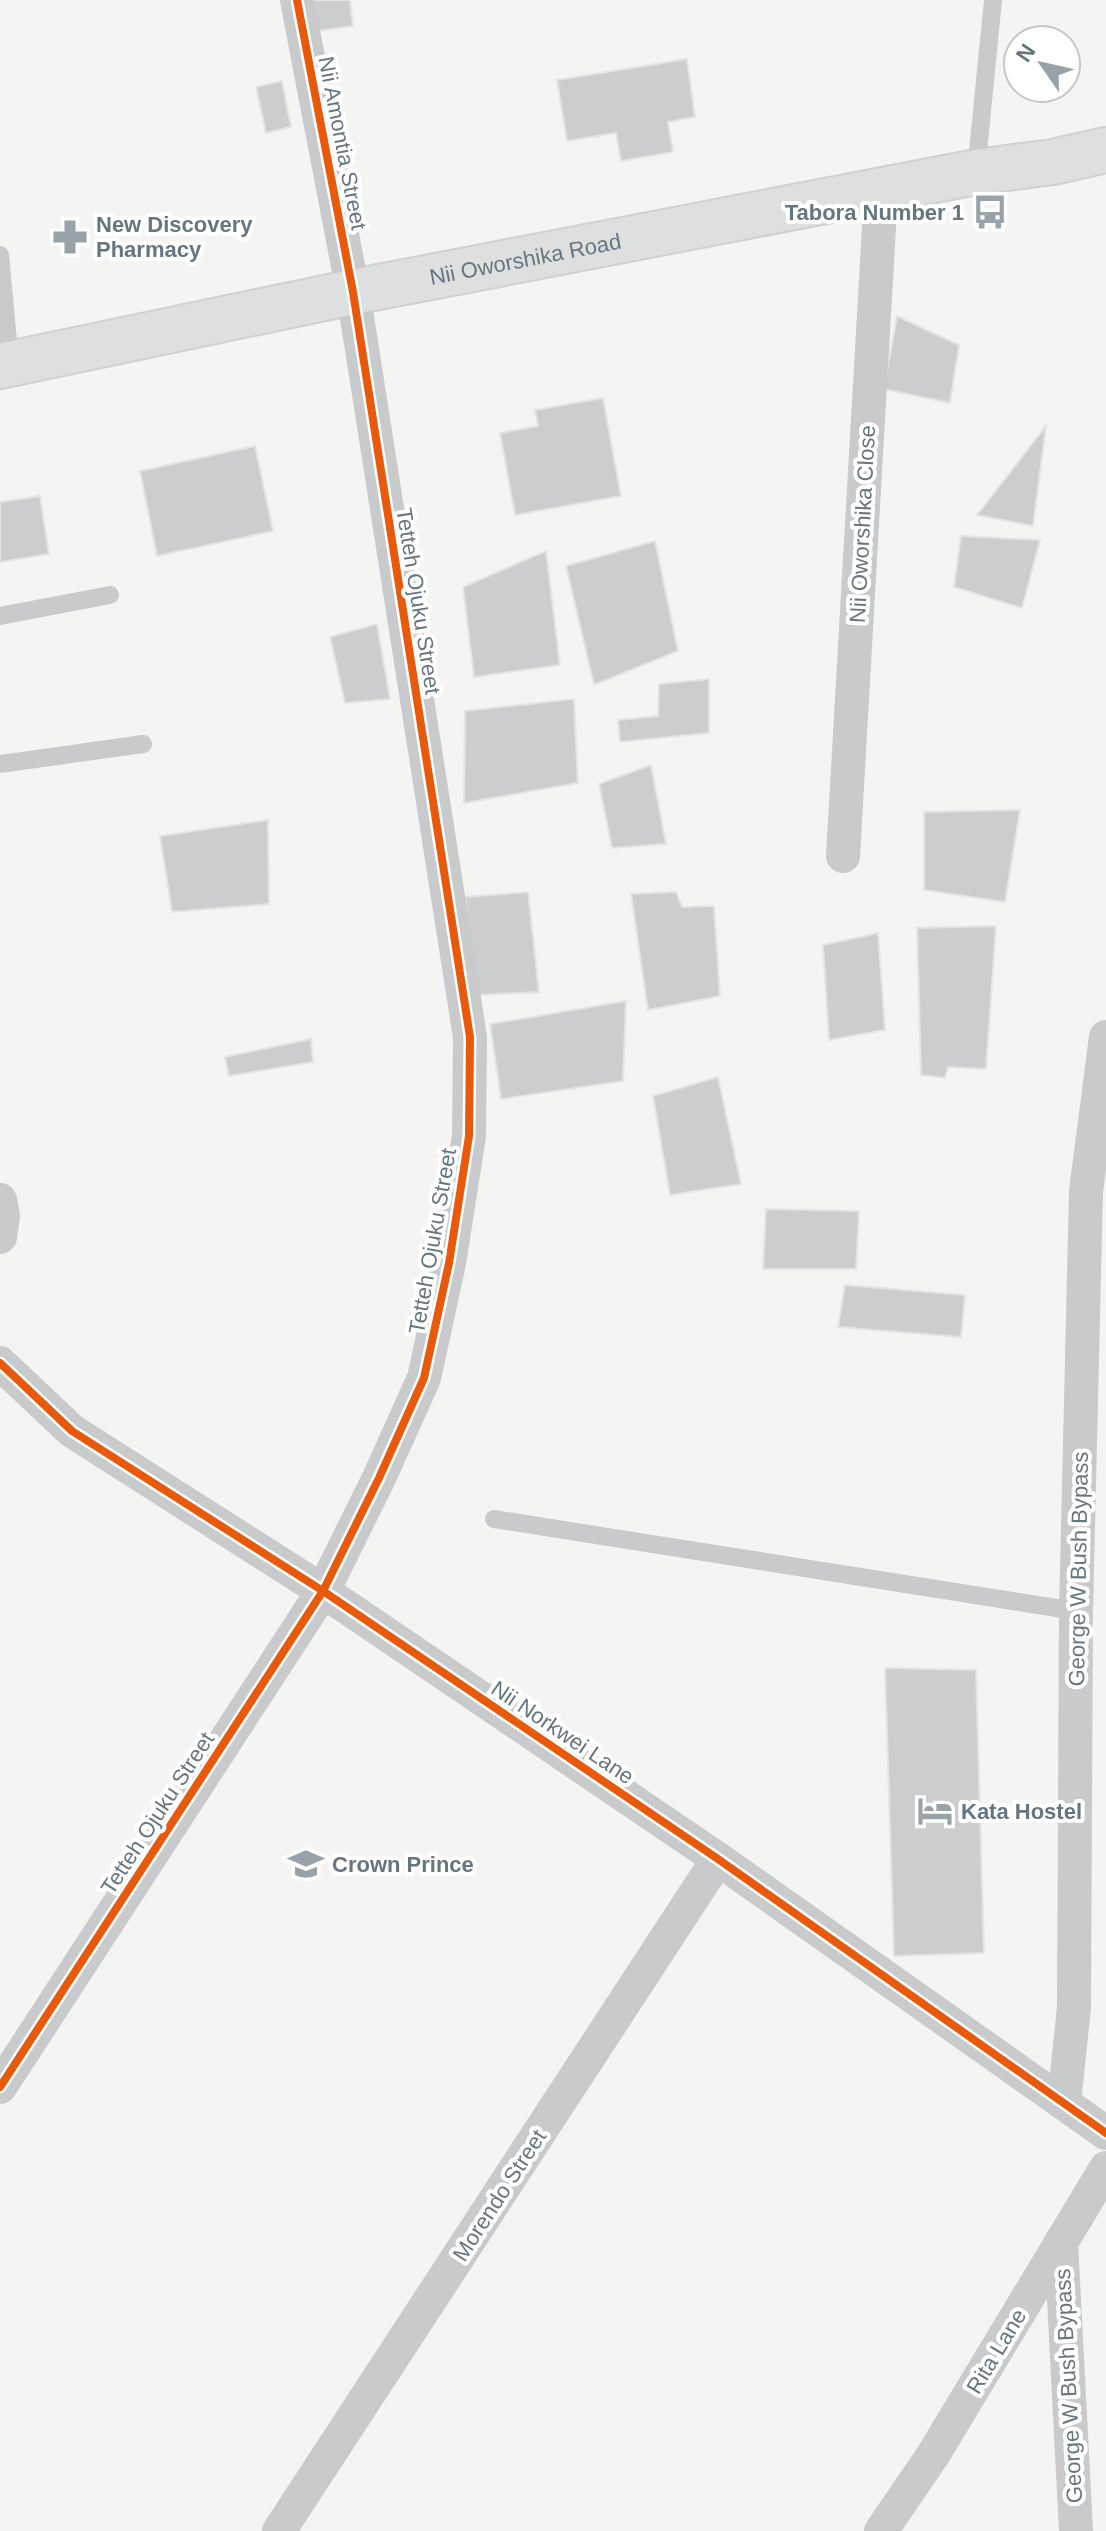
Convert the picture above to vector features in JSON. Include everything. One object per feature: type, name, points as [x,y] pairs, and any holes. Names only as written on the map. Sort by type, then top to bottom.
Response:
[{"type":"street","name":"Nii Amontia Street","points":[[297,0],[353,292]]},
{"type":"street","name":"Nii Oworshika Road","points":[[5,364],[353,292],[976,172],[1053,162],[1106,150]]},
{"type":"street","name":"Nii Oworshika Road","points":[[1053,162],[1106,177]]},
{"type":"street","name":"Nii Oworshika Close","points":[[843,856],[881,192]]},
{"type":"street","name":"Tetteh Ojuku Street","points":[[0,2087],[323,1591],[424,1378],[449,1263],[469,1136],[470,1037],[353,292]]},
{"type":"street","name":"George W Bush Bypass","points":[[1064,2103],[1074,2007],[1076,1611],[1086,1191],[1106,1037]]},
{"type":"street","points":[[0,1200],[3,1216],[0,1237]]},
{"type":"street","name":"Nii Norkwei Lane","points":[[0,1363],[72,1431],[323,1591],[718,1859],[1106,2133]]},
{"type":"street","name":"Morendo Street","points":[[279,2531],[718,1859]]},
{"type":"street","name":"Rita Lane","points":[[881,2531],[933,2455],[1106,2168]]},
{"type":"street","name":"George W Bush Bypass","points":[[1061,2242],[1076,2531]]},
{"type":"lane","points":[[976,172],[993,0]]},
{"type":"lane","points":[[0,255],[5,364]]},
{"type":"lane","points":[[0,616],[110,595]]},
{"type":"lane","points":[[0,764],[143,744]]},
{"type":"lane","points":[[494,1519],[1076,1611]]},
{"type":"building","points":[[307,0],[350,0],[353,26],[312,32]]},
{"type":"building","points":[[687,59],[695,117],[668,122],[673,152],[621,161],[616,133],[567,141],[557,80]]},
{"type":"building","points":[[282,81],[291,127],[266,133],[256,87]]},
{"type":"building","points":[[897,316],[959,345],[950,403],[884,389]]},
{"type":"building","points":[[603,398],[621,496],[515,515],[500,433],[538,426],[535,410]]},
{"type":"building","points":[[1046,426],[1033,526],[977,515]]},
{"type":"building","points":[[255,446],[273,531],[157,556],[140,471]]},
{"type":"building","points":[[40,496],[49,554],[0,562],[0,502]]},
{"type":"building","points":[[961,536],[1040,540],[1022,608],[954,587]]},
{"type":"building","points":[[655,541],[678,651],[594,685],[566,566]]},
{"type":"building","points":[[546,551],[560,665],[474,677],[463,587]]},
{"type":"building","points":[[377,624],[390,699],[345,703],[330,637]]},
{"type":"building","points":[[709,679],[709,733],[620,742],[618,720],[658,716],[659,684]]},
{"type":"building","points":[[574,699],[578,783],[464,803],[465,711]]},
{"type":"building","points":[[651,765],[666,844],[612,848],[599,784]]},
{"type":"building","points":[[1020,810],[1005,902],[924,890],[924,812]]},
{"type":"building","points":[[268,820],[269,904],[172,912],[160,836]]},
{"type":"building","points":[[528,892],[539,992],[475,995],[465,897]]},
{"type":"building","points":[[676,892],[682,907],[714,906],[720,996],[648,1010],[631,894]]},
{"type":"building","points":[[996,926],[986,1069],[948,1067],[945,1078],[921,1075],[917,928]]},
{"type":"building","points":[[878,933],[885,1030],[829,1040],[823,945]]},
{"type":"building","points":[[626,1001],[623,1081],[501,1099],[490,1024]]},
{"type":"building","points":[[311,1039],[313,1062],[229,1076],[225,1057]]},
{"type":"building","points":[[718,1077],[741,1184],[670,1195],[653,1096]]},
{"type":"building","points":[[766,1209],[859,1211],[856,1269],[763,1269]]},
{"type":"building","points":[[845,1285],[965,1295],[961,1337],[838,1327]]},
{"type":"building","name":"Kata Hostel","points":[[885,1668],[976,1670],[984,1953],[894,1956]]},
{"type":"cycle path","points":[[0,2087],[323,1591],[379,1478],[424,1378],[449,1263],[469,1136],[470,1037],[353,292],[297,0]]},
{"type":"cycle path","points":[[0,1363],[72,1431],[323,1591],[718,1859],[1106,2133]]},
{"type":"place","name":"Tabora Number 1","points":[[990,212]]},
{"type":"place","name":"New Discovery Pharmacy","points":[[70,237]]},
{"type":"place","name":"Kata Hostel","points":[[935,1811]]},
{"type":"place","name":"Crown Prince","points":[[306,1864]]}]
